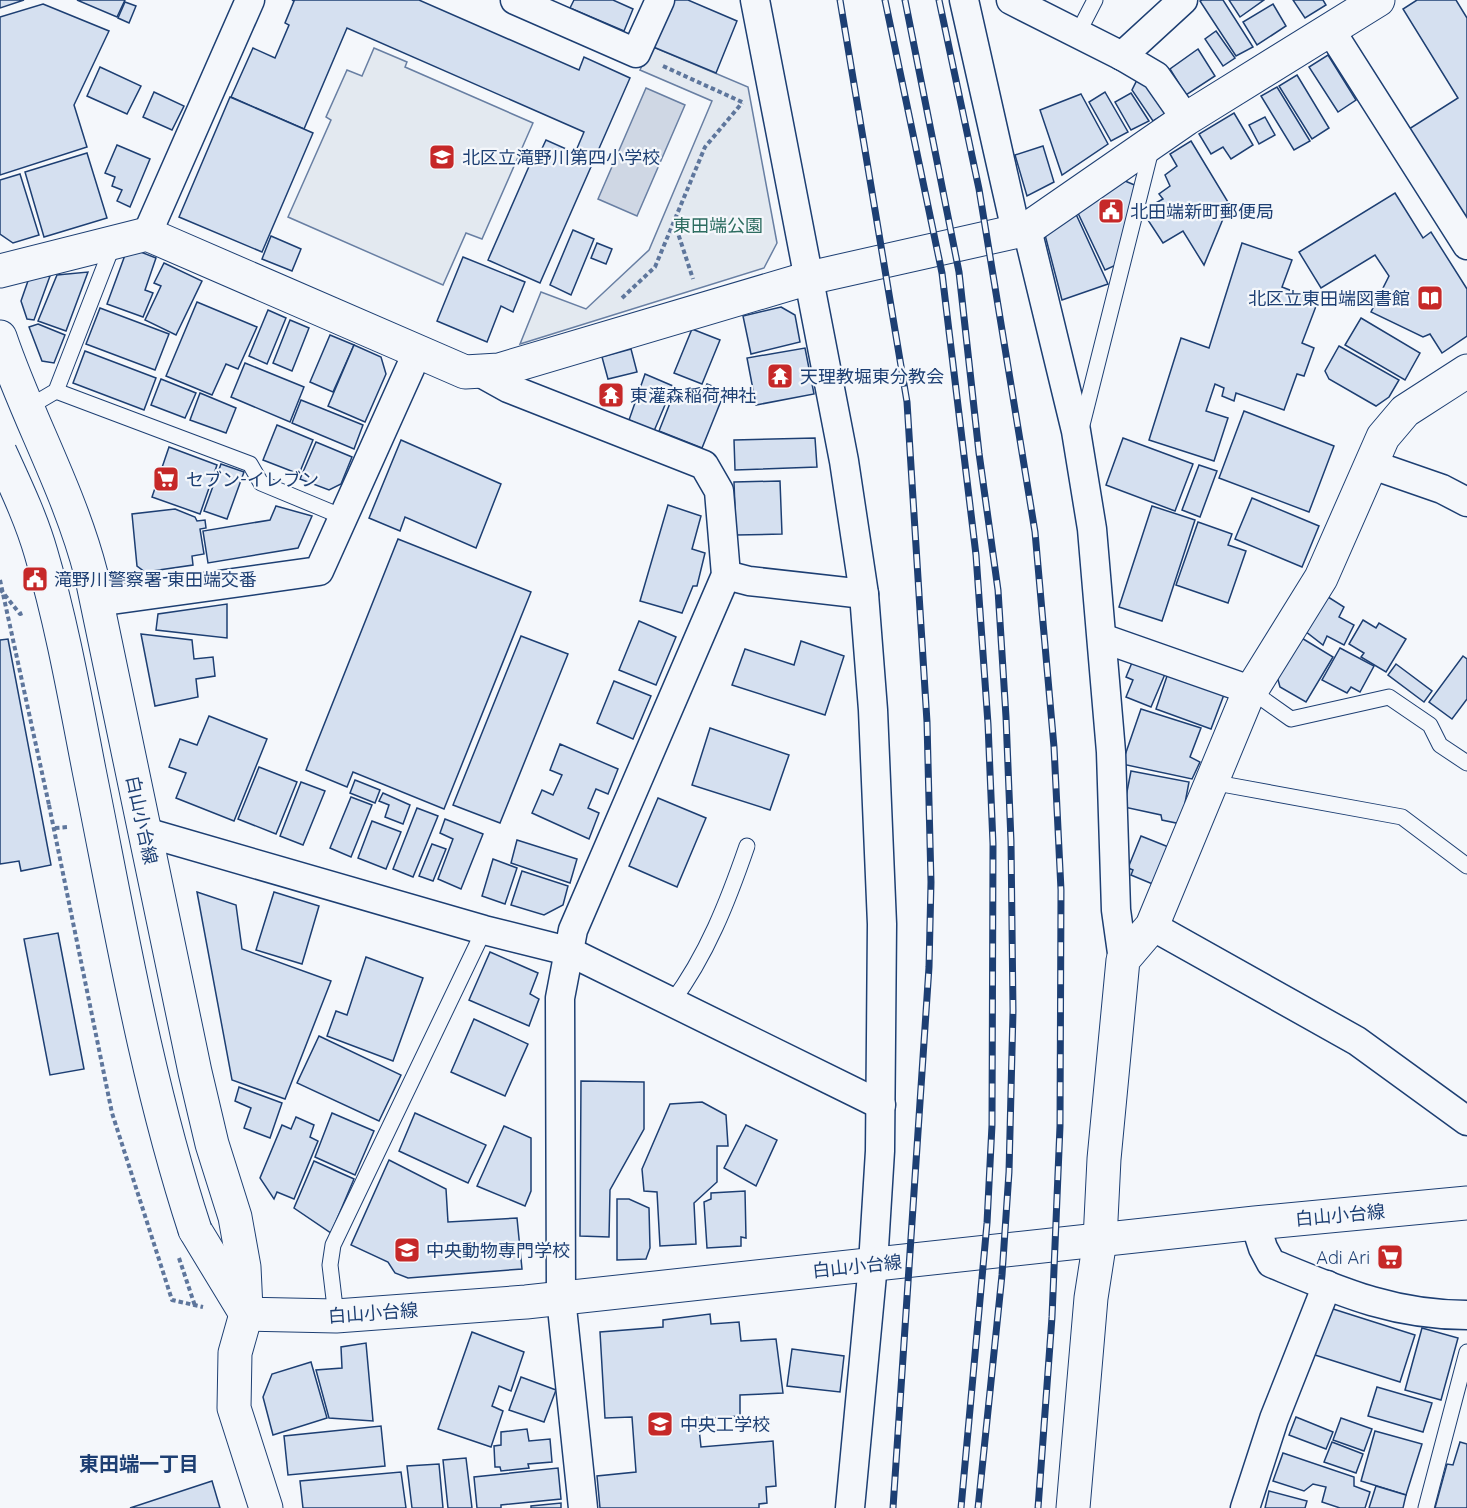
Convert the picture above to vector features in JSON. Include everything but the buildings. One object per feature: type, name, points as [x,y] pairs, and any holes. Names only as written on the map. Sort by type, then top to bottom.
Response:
[{"type":"main road","points":[[0,271],[147,234],[465,372],[481,373],[499,370],[808,278],[1022,230],[1186,119],[1378,0]]},
{"type":"main road","name":"白山小台線","points":[[0,337],[27,408],[74,515],[97,603],[198,1083],[235,1217],[244,1267],[246,1314],[336,1317],[561,1298],[1255,1223],[1467,1203]]},
{"type":"main road","points":[[1073,1508],[1091,1298],[1100,1240],[1104,1159],[1123,960],[1152,926],[1250,690],[1322,579],[1370,464],[1394,422],[1405,411],[1467,371]]},
{"type":"main road","points":[[0,452],[25,505],[41,552],[73,690],[150,1074],[169,1150],[195,1230],[246,1314],[235,1353],[234,1408],[266,1508]]},
{"type":"street","points":[[147,234],[250,0]]},
{"type":"street","points":[[515,0],[636,54],[660,0]]},
{"type":"street","points":[[755,0],[844,461],[864,594],[873,710],[882,924],[881,1105],[873,1264],[850,1508]]},
{"type":"street","points":[[964,0],[1078,440],[1092,529],[1102,638],[1111,752],[1116,910],[1123,960]]},
{"type":"street","points":[[1011,0],[1122,56],[1156,76],[1186,119]]},
{"type":"street","points":[[1122,56],[1183,0]]},
{"type":"street","points":[[1330,31],[1467,245]]},
{"type":"street","points":[[97,603],[319,571],[417,353]]},
{"type":"street","points":[[481,373],[508,388],[704,465],[719,491],[726,575],[573,930],[560,998],[561,1298],[583,1508]]},
{"type":"street","points":[[1370,464],[1442,489],[1467,502]]},
{"type":"street","points":[[726,575],[749,581],[864,594]]},
{"type":"street","points":[[1102,638],[1250,690]]},
{"type":"street","points":[[145,832],[484,930],[568,951],[881,1105]]},
{"type":"street","points":[[1152,926],[1357,1041],[1467,1121]]},
{"type":"street","points":[[1255,1223],[1263,1248],[1271,1263],[1390,1308],[1438,1315],[1467,1315]]},
{"type":"street","points":[[1245,1508],[1274,1419],[1301,1364],[1327,1286]]},
{"type":"lane","points":[[1078,33],[1095,0]]},
{"type":"lane","points":[[1078,440],[1153,143]]},
{"type":"lane","points":[[27,408],[56,391],[114,242]]},
{"type":"lane","points":[[56,391],[250,464],[261,483],[343,517]]},
{"type":"lane","points":[[1250,690],[1291,719],[1389,697],[1430,725],[1440,745],[1467,763]]},
{"type":"lane","points":[[1211,782],[1402,817],[1467,866]]},
{"type":"lane","points":[[672,1002],[684,986],[724,912],[747,846]]},
{"type":"lane","points":[[336,1317],[330,1264],[333,1245],[484,930]]},
{"type":"lane","points":[[1426,1508],[1467,1352]]},
{"type":"path","points":[[636,54],[742,103],[751,102]]},
{"type":"path","points":[[616,304],[655,267],[705,147],[742,103]]},
{"type":"path","points":[[674,221],[694,282]]},
{"type":"path","points":[[0,580],[50,805],[112,1113],[172,1300],[246,1314]]},
{"type":"green space","name":"東田端公園","points":[[651,46],[748,87],[777,243],[764,268],[520,344],[541,292],[586,309],[649,250],[712,101],[640,70]]},
{"type":"green space","points":[[374,48],[407,62],[405,67],[533,123],[482,239],[466,233],[443,285],[288,217],[331,120],[326,117],[347,70],[362,76]]},
{"type":"shaded area","points":[[646,88],[685,105],[637,216],[598,199]]},
{"type":"railway","points":[[840,0],[907,402],[927,722],[931,882],[929,967],[893,1508]]},
{"type":"railway","points":[[885,0],[942,273],[976,555],[988,724],[993,844],[992,1125],[987,1223],[961,1508]]},
{"type":"railway","points":[[905,0],[959,272],[979,453],[998,590],[1006,717],[1011,841],[1013,1011],[1009,1172],[1002,1275],[978,1508]]},
{"type":"railway","points":[[939,0],[979,189],[1035,532],[1054,747],[1061,890],[1060,1126],[1052,1317],[1038,1508]]},
{"type":"place","name":"北区立滝野川第四小学校","points":[[442,157]]},
{"type":"place","name":"北田端新町郵便局","points":[[1111,211]]},
{"type":"place","name":"北区立東田端図書館","points":[[1430,298]]},
{"type":"place","name":"天理教堀東分教会","points":[[780,376]]},
{"type":"place","name":"東灌森稲荷神社","points":[[611,395]]},
{"type":"place","name":"セブン-イレブン","points":[[166,479]]},
{"type":"place","name":"滝野川警察署 東田端交番","points":[[35,579]]},
{"type":"place","name":"中央動物専門学校","points":[[407,1250]]},
{"type":"place","name":"Adi Ari","points":[[1390,1257]]},
{"type":"place","name":"中央工学校","points":[[660,1424]]},
{"type":"district","name":"東田端一丁目","points":[[139,1463]]}]
